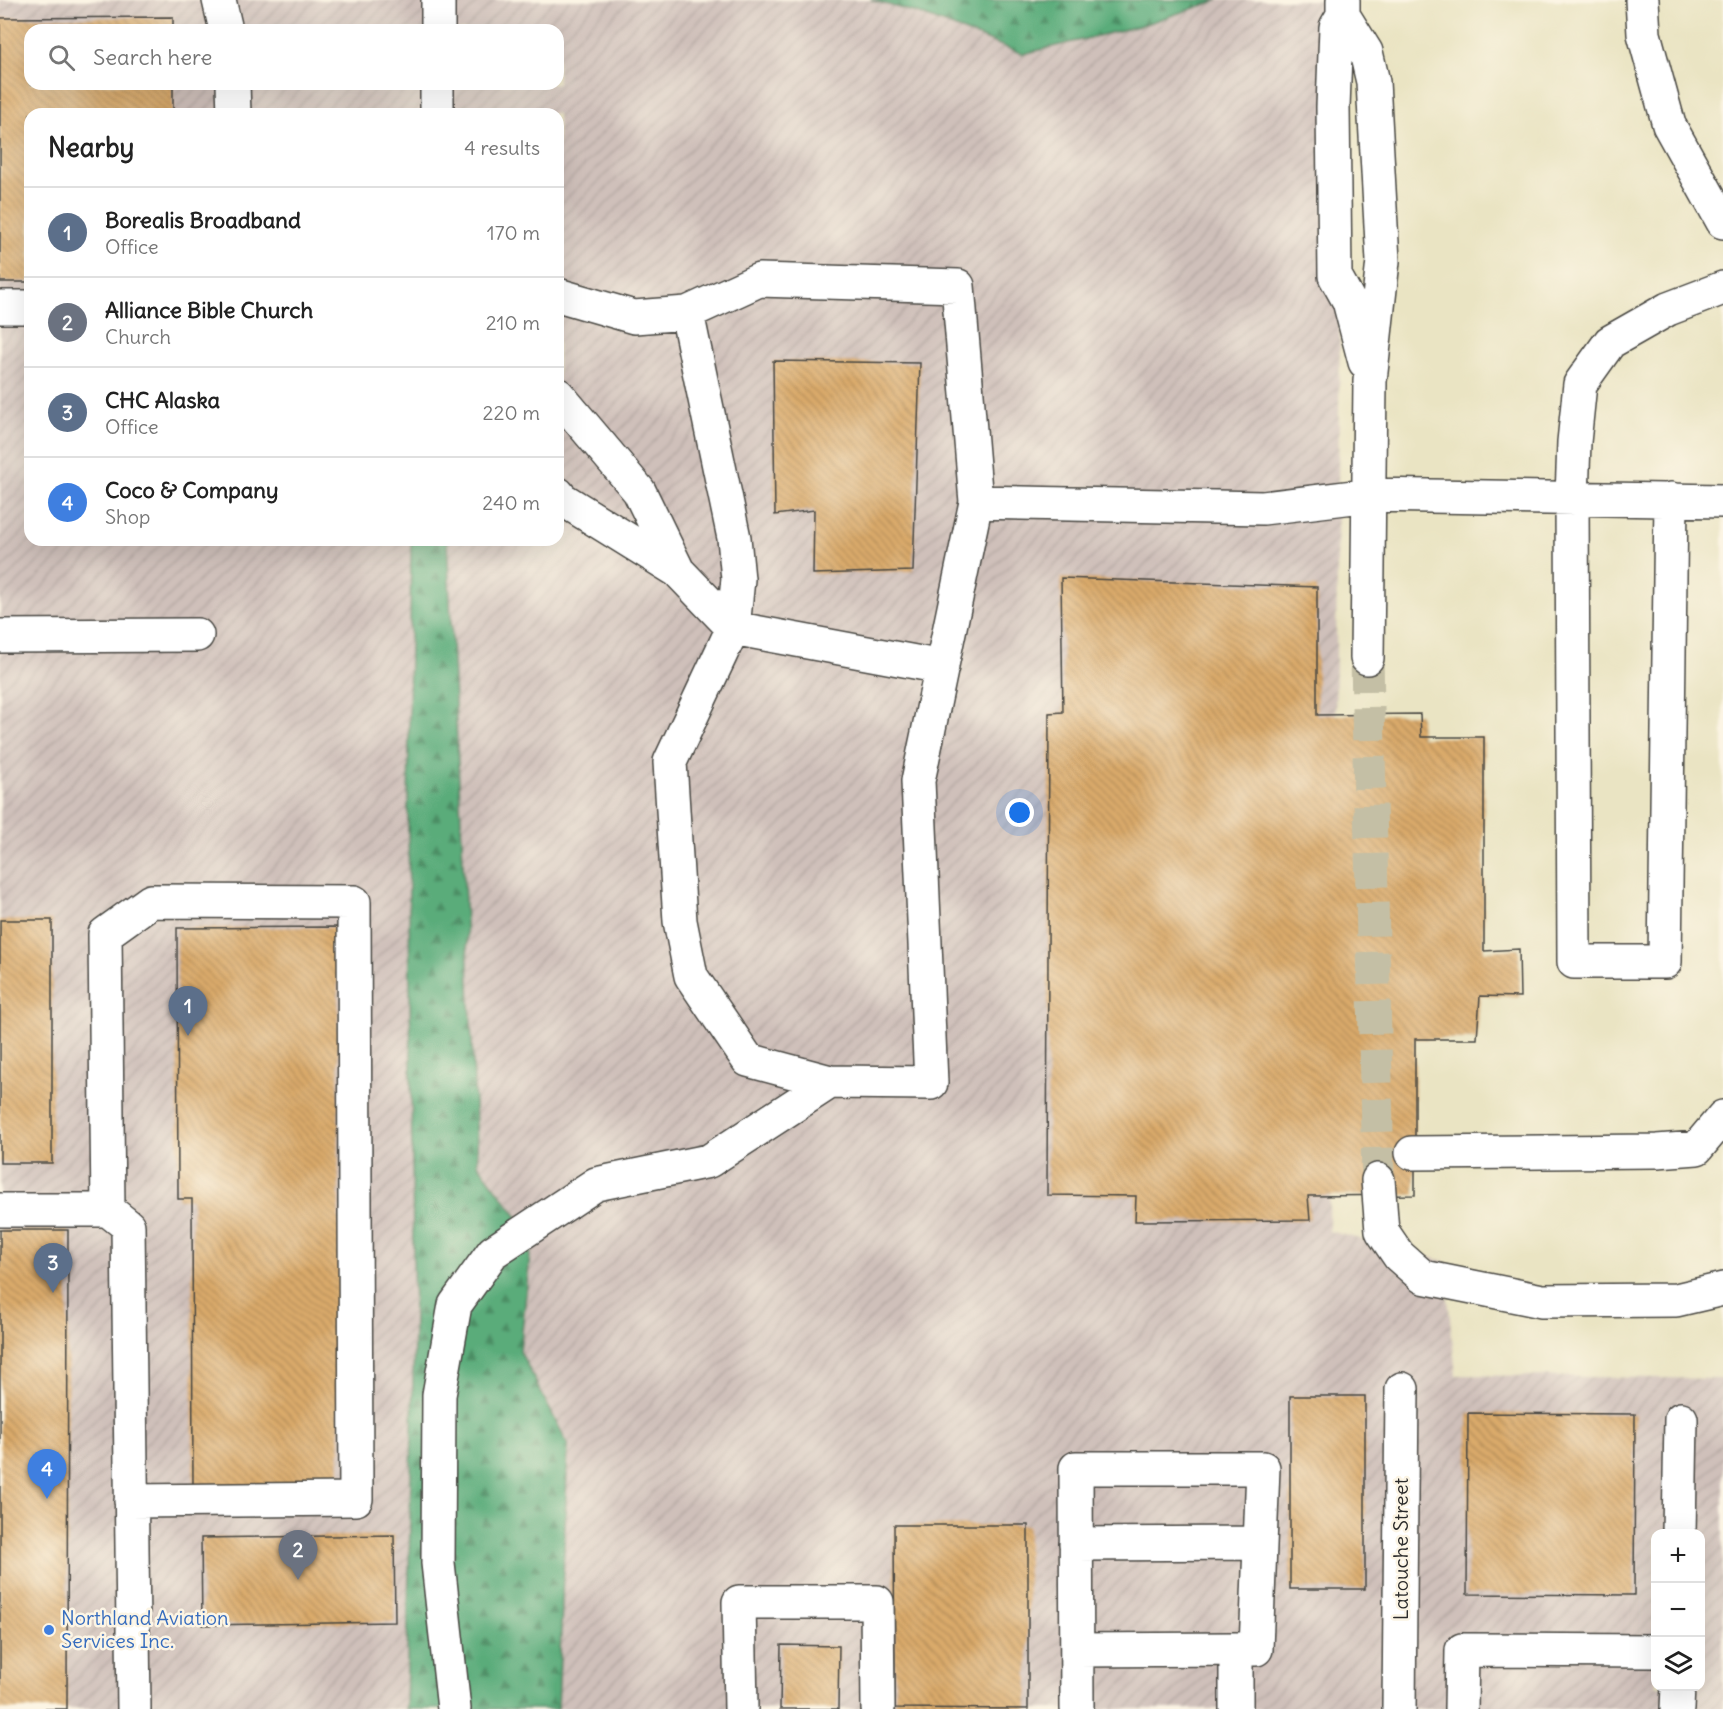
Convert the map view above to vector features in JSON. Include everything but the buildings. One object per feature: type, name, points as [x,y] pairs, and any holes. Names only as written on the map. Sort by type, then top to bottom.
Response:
[{"type":"street","points":[[219,0],[225,24]]},
{"type":"street","points":[[438,0],[438,24]]},
{"type":"street","points":[[1642,0],[1644,34],[1669,125],[1723,222]]},
{"type":"street","points":[[1343,8],[1336,27],[1333,107],[1335,276],[1348,301],[1370,381]]},
{"type":"street","points":[[1343,8],[1366,52],[1373,82],[1383,261],[1370,381],[1368,658]]},
{"type":"street","points":[[232,90],[234,108]]},
{"type":"street","points":[[437,90],[437,108]]},
{"type":"street","points":[[564,297],[634,317],[687,314],[759,280],[957,286],[976,502],[918,782],[931,1083],[830,1082],[748,1060],[691,976],[680,921],[670,762],[733,628],[738,579],[734,538],[687,314]]},
{"type":"street","points":[[1671,500],[1665,962],[1574,962],[1572,497],[1574,442],[1580,384],[1610,342],[1668,309],[1723,288]]},
{"type":"street","points":[[0,307],[24,307]]},
{"type":"street","points":[[564,402],[639,491],[678,571]]},
{"type":"street","points":[[976,502],[1263,508],[1370,495],[1723,501]]},
{"type":"street","points":[[564,501],[678,571],[733,628],[942,667]]},
{"type":"street","points":[[0,636],[197,635]]},
{"type":"street","points":[[108,1210],[105,934],[151,901],[354,902],[356,1499],[131,1501]]},
{"type":"street","points":[[454,1709],[438,1563],[439,1395],[455,1305],[494,1252],[596,1184],[709,1161],[830,1082]]},
{"type":"street","points":[[1412,1153],[1657,1151],[1697,1148],[1723,1117]]},
{"type":"street","points":[[1378,1180],[1382,1231],[1399,1256],[1423,1276],[1542,1301],[1676,1300],[1723,1289]]},
{"type":"street","points":[[0,1210],[108,1210],[128,1226],[134,1709]]},
{"type":"street","name":"Latouche Street","points":[[1400,1709],[1402,1389]]},
{"type":"street","points":[[1679,1529],[1681,1419]]},
{"type":"street","points":[[1077,1650],[1256,1649],[1263,1468],[1076,1468],[1077,1709]]},
{"type":"street","points":[[1076,1544],[1260,1543]]},
{"type":"street","points":[[741,1709],[739,1602],[877,1602],[878,1709]]},
{"type":"street","points":[[1236,1649],[1236,1709]]},
{"type":"street","points":[[1461,1709],[1462,1650],[1651,1651]]},
{"type":"street","points":[[1677,1709],[1678,1691]]},
{"type":"shaded area","points":[[0,0],[1344,0],[1329,1231],[1444,1261],[1456,1375],[1723,1379],[1723,1709],[0,1709]]},
{"type":"green space","points":[[871,0],[1219,0],[1139,26],[1023,54],[917,13]]},
{"type":"green space","points":[[411,546],[447,546],[478,1164],[532,1236],[520,1351],[568,1445],[558,1709],[406,1709],[414,1334],[408,820]]},
{"type":"tunnel","points":[[1367,658],[1378,1180]]},
{"type":"place","name":"Borealis Broadband","points":[[188,1036]]},
{"type":"place","name":"CHC Alaska","points":[[53,1293]]},
{"type":"place","name":"Coco & Company","points":[[47,1499]]},
{"type":"place","name":"Alliance Bible Church","points":[[298,1580]]},
{"type":"place","name":"Northland Aviation Services Inc.","points":[[49,1630]]}]
